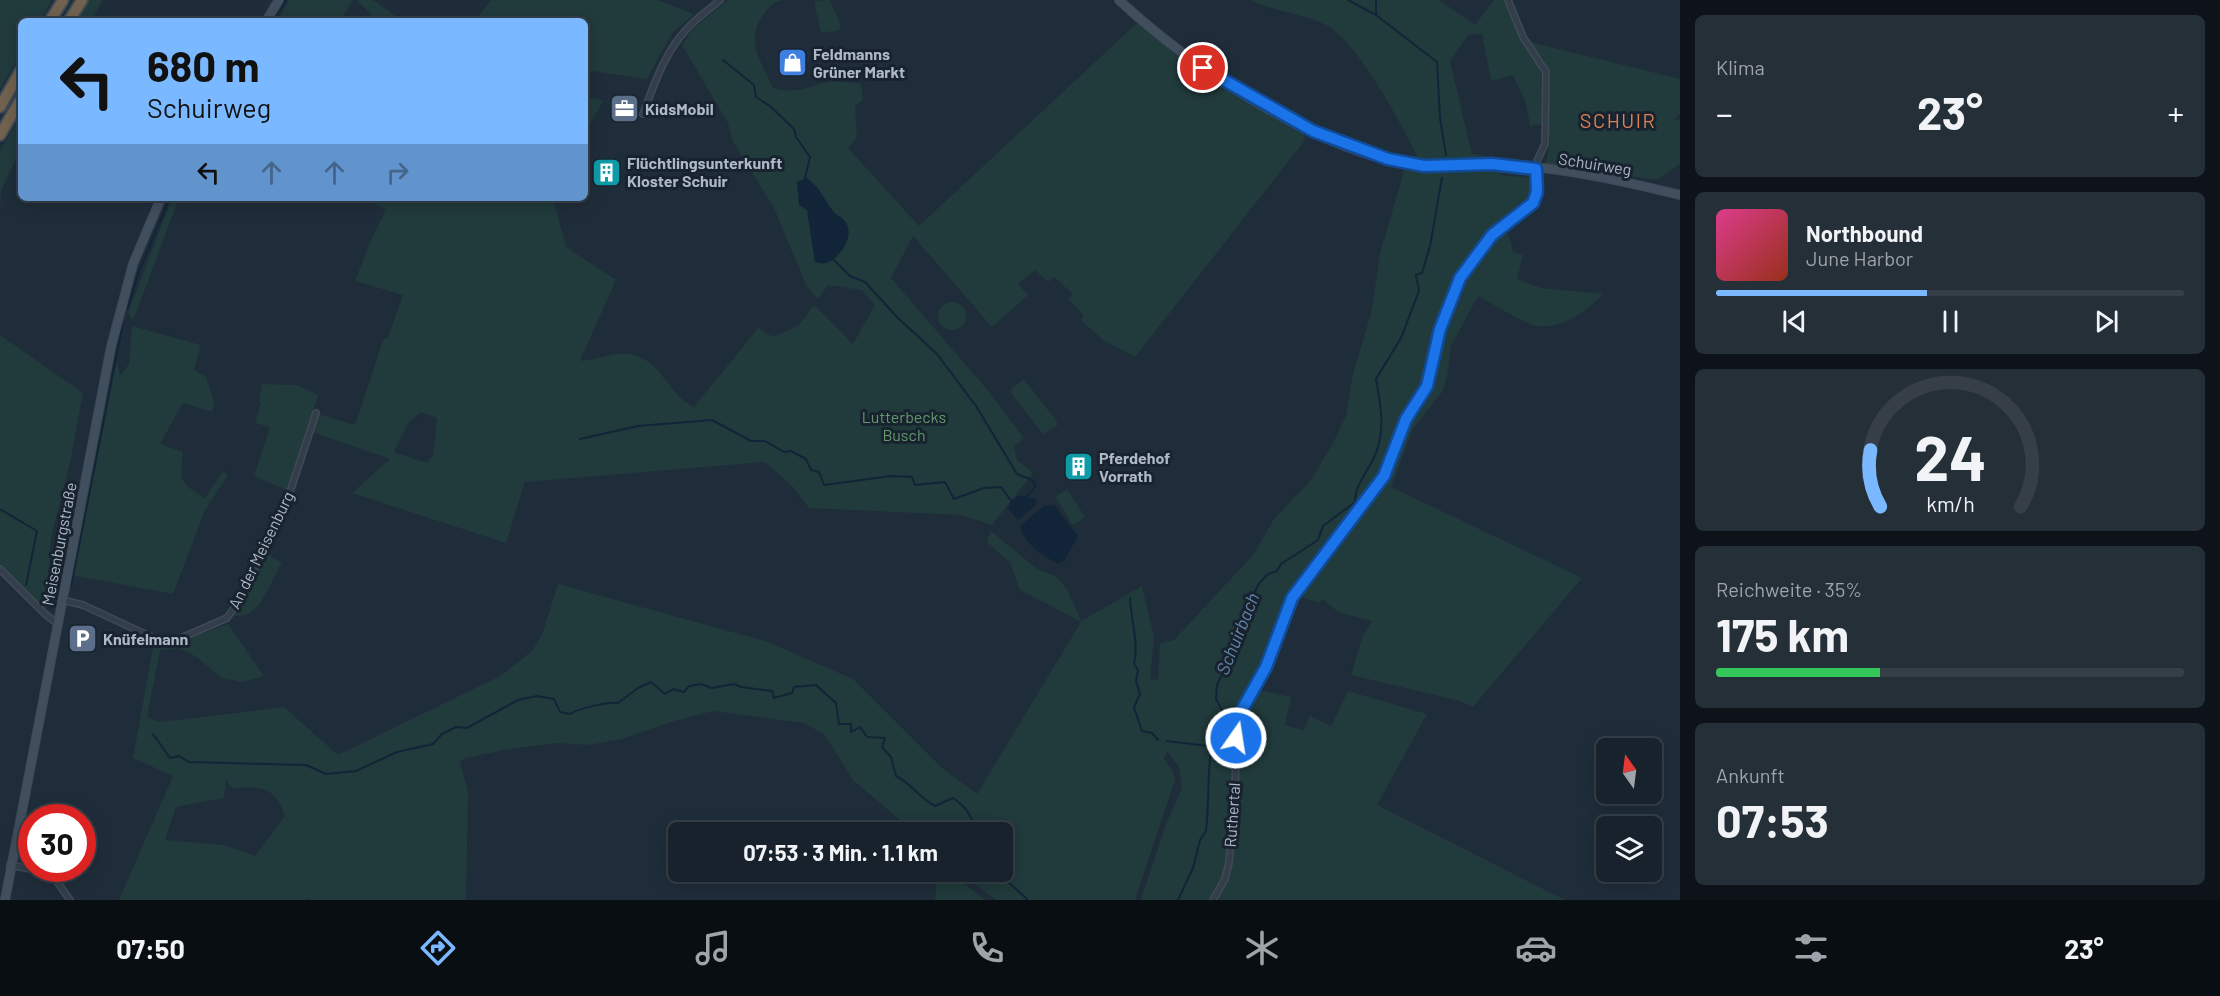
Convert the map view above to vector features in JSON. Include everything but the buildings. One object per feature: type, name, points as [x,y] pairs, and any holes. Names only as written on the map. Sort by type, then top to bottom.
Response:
[{"type":"highway","points":[[52,18],[63,0]]},
{"type":"highway","points":[[71,18],[82,0]]},
{"type":"highway","points":[[0,107],[18,75]]},
{"type":"highway","points":[[0,135],[18,104]]},
{"type":"main road","points":[[268,18],[279,0]]},
{"type":"main road","name":"Schuirweg","points":[[1119,0],[1186,57],[1263,104],[1331,139],[1408,164],[1442,166],[1492,164],[1536,169],[1621,181],[1680,195]]},
{"type":"main road","name":"Meisenburgstraße","points":[[5,900],[111,347],[134,264],[160,201]]},
{"type":"street","points":[[643,114],[659,72],[673,45],[686,30],[720,0]]},
{"type":"street","name":"Ruthertal","points":[[1213,900],[1225,879],[1229,862],[1235,796],[1236,738],[1246,699],[1266,667],[1296,592],[1384,476],[1406,419],[1427,386],[1440,329],[1460,278],[1492,235],[1533,203],[1537,192],[1536,169],[1545,144],[1546,72],[1523,38],[1508,0]]},
{"type":"street","name":"An der Meisenburg","points":[[62,600],[83,605],[160,641],[181,638],[227,618],[239,601],[289,495],[316,413]]},
{"type":"street","points":[[0,568],[41,611],[58,624]]},
{"type":"street","points":[[10,865],[51,873],[70,900]]},
{"type":"green space","points":[[0,0],[52,0],[42,18],[18,18],[18,58],[0,89]]},
{"type":"green space","points":[[89,0],[102,0],[93,18],[80,18]]},
{"type":"green space","points":[[289,0],[353,0],[342,18],[279,18]]},
{"type":"green space","points":[[357,0],[373,0],[399,18],[375,18]]},
{"type":"green space","points":[[491,0],[657,0],[694,14],[672,33],[647,79],[592,71],[588,78],[588,18],[477,18]]},
{"type":"green space","name":"Lutterbecks Busch","points":[[728,0],[782,0],[774,3],[768,9],[755,33],[756,51],[773,88],[796,90],[834,82],[861,84],[863,99],[855,107],[857,138],[848,148],[919,226],[1137,23],[1176,54],[1217,82],[1303,131],[1305,140],[1135,357],[1103,340],[1081,320],[1084,315],[1068,299],[1073,294],[1054,277],[1048,282],[1035,270],[1018,284],[1028,295],[992,327],[913,236],[891,278],[989,392],[1024,438],[1014,446],[1017,460],[1033,473],[992,525],[961,515],[809,508],[793,487],[765,462],[525,482],[506,543],[352,493],[390,459],[312,432],[318,414],[355,425],[383,340],[388,337],[403,295],[355,281],[370,242],[386,210],[372,201],[554,201],[566,247],[616,280],[580,361],[625,353],[641,358],[657,370],[685,402],[694,407],[758,328],[773,337],[798,326],[814,305],[853,344],[875,305],[862,290],[828,285],[818,299],[806,285],[774,208],[732,140],[728,123],[682,45],[693,29]],"holes":[[[816,185],[834,214],[843,219],[815,262],[807,209]],[[421,412],[437,418],[433,455],[427,463],[394,452],[409,422]]]},
{"type":"green space","points":[[830,0],[841,26],[839,30],[821,33],[814,1]]},
{"type":"green space","points":[[1251,0],[1439,0],[1475,25],[1494,0],[1506,0],[1522,40],[1680,79],[1680,114],[1674,119],[1680,121],[1680,164],[1656,180],[1546,164],[1550,141],[1544,124],[1530,126],[1526,103],[1513,75],[1491,81],[1482,34],[1468,35],[1450,61],[1472,154],[1494,157],[1493,160],[1419,161],[1400,156],[1417,156],[1377,84],[1338,34],[1317,21]]},
{"type":"green space","points":[[588,97],[604,100],[588,127]]},
{"type":"green space","points":[[18,119],[18,154],[1,191],[0,210],[0,151]]},
{"type":"green space","points":[[1405,168],[1432,171],[1497,168],[1501,175],[1533,178],[1533,196],[1527,205],[1504,219],[1462,270],[1436,332],[1423,391],[1401,423],[1379,482],[1290,596],[1264,665],[1240,707],[1235,734],[1234,789],[1228,866],[1230,872],[1238,790],[1238,738],[1250,698],[1270,665],[1259,690],[1291,697],[1285,725],[1303,730],[1310,716],[1331,726],[1348,691],[1427,714],[1377,805],[1565,900],[1141,900],[1166,824],[1182,788],[1179,767],[1167,751],[1164,759],[1173,771],[1175,780],[1135,900],[996,900],[973,882],[1013,882],[1013,822],[902,822],[853,780],[825,735],[804,723],[713,711],[674,721],[622,739],[589,745],[558,743],[515,748],[465,758],[460,762],[468,792],[466,900],[311,900],[310,898],[306,900],[119,900],[173,776],[133,758],[154,642],[167,646],[228,624],[264,676],[242,682],[222,678],[195,656],[179,648],[160,650],[147,717],[160,722],[284,707],[338,755],[500,676],[532,651],[542,635],[558,584],[765,641],[853,679],[942,768],[977,794],[1081,622],[1020,590],[1010,563],[987,542],[991,531],[1037,569],[1055,576],[1067,589],[1081,621],[1142,586],[1154,637],[1150,679],[1158,680],[1160,643],[1174,640],[1253,555],[1274,519],[1311,480],[1333,443],[1346,416],[1352,378],[1372,309],[1380,253]],"holes":[[[226,780],[232,788],[259,788],[271,793],[285,816],[255,856],[224,845],[165,840],[176,807],[224,798]]]},
{"type":"green space","points":[[171,201],[178,201],[133,321],[128,313]]},
{"type":"green space","points":[[1504,226],[1513,252],[1523,255],[1517,279],[1541,288],[1603,294],[1574,318],[1546,326],[1537,326],[1525,321],[1478,296],[1451,346],[1447,378],[1442,392],[1413,429],[1391,487],[1582,578],[1473,707],[1460,701],[1351,675],[1363,635],[1372,621],[1340,613],[1322,599],[1319,603],[1296,595],[1383,484],[1409,420],[1423,399],[1430,383],[1442,328],[1462,278],[1477,255]]},
{"type":"green space","points":[[952,302],[962,306],[966,316],[962,326],[952,330],[942,326],[938,316],[942,306]]},
{"type":"green space","points":[[132,326],[201,345],[194,370],[206,377],[214,402],[212,412],[183,403],[160,444],[183,452],[183,480],[205,498],[223,471],[228,475],[205,510],[173,594],[71,575],[101,420],[117,361],[120,376],[129,364]]},
{"type":"green space","points":[[0,335],[83,393],[70,463],[51,537],[46,611],[0,565]]},
{"type":"green space","points":[[1024,379],[1057,422],[1057,426],[1043,434],[1011,393],[1012,388]]},
{"type":"green space","points":[[262,384],[296,385],[318,395],[288,491],[254,476],[270,427],[255,423],[261,402],[259,401]]},
{"type":"green space","points":[[1067,489],[1085,517],[1073,525],[1055,497]]},
{"type":"green space","points":[[264,552],[282,563],[258,605],[244,615],[234,616]]},
{"type":"green space","points":[[937,882],[962,882],[985,900],[935,900]]},
{"type":"water","points":[[807,178],[818,189],[834,213],[847,225],[848,240],[840,253],[826,263],[815,262],[807,210],[799,205],[797,182]]},
{"type":"water","points":[[1020,495],[1036,499],[1037,504],[1018,520],[1008,509],[1011,501]]},
{"type":"water","points":[[1045,505],[1055,506],[1078,536],[1064,561],[1058,564],[1030,544],[1020,526]]},
{"type":"waterway","points":[[275,18],[286,0]]},
{"type":"waterway","name":"Schuirbach","points":[[1348,0],[1376,15],[1437,62],[1440,118],[1446,155]]},
{"type":"waterway","name":"Schuirbach","points":[[1376,0],[1376,15]]},
{"type":"waterway","points":[[723,60],[754,85],[756,97],[771,107],[794,129],[796,137],[810,157],[804,182]]},
{"type":"waterway","name":"Schuirbach","points":[[1178,900],[1193,868],[1200,840],[1206,831],[1210,754],[1216,725],[1222,710],[1216,699],[1217,685],[1236,644],[1240,626],[1258,585],[1268,574],[1277,571],[1281,564],[1318,540],[1323,526],[1355,502],[1357,489],[1376,453],[1381,434],[1376,379],[1401,338],[1419,291],[1416,275],[1422,273],[1430,246],[1442,178]]},
{"type":"waterway","points":[[128,308],[139,271],[169,201]]},
{"type":"waterway","points":[[832,258],[850,276],[865,282],[897,317],[937,354],[976,406],[1017,474],[1032,480],[1036,486],[1026,497]]},
{"type":"waterway","points":[[71,586],[123,323]]},
{"type":"waterway","points":[[580,439],[638,426],[712,420],[751,441],[765,441],[784,452],[791,451],[806,459],[811,470],[819,472],[824,485],[891,476],[912,477],[915,485],[945,482],[954,499],[984,488],[1001,487],[1012,502]]},
{"type":"waterway","points":[[0,509],[37,531],[26,585]]},
{"type":"waterway","points":[[1130,598],[1135,640],[1134,664],[1138,670],[1136,681],[1140,694],[1134,707],[1142,731],[1152,733],[1158,740]]},
{"type":"waterway","points":[[153,734],[170,758],[179,756],[189,762],[306,765],[326,774],[356,771],[397,752],[433,744],[442,734],[456,727],[467,728],[518,700],[537,696],[554,699],[560,712],[570,714],[593,706],[618,703],[638,688],[651,682],[665,694],[673,689],[684,692],[689,686],[701,684],[712,688],[734,684],[772,691],[774,698],[792,693],[794,687],[816,685],[836,703],[839,724],[851,724],[851,732],[860,727],[867,737],[885,738],[882,747],[891,757],[896,776],[935,806],[953,798],[966,809],[973,822]]},
{"type":"waterway","points":[[1167,741],[1209,746]]},
{"type":"waterway","points":[[1008,882],[1028,900]]},
{"type":"place","name":"Feldmanns Grüner Markt","points":[[792,63]]},
{"type":"place","name":"KidsMobil","points":[[624,109]]},
{"type":"place","name":"Flüchtlingsunterkunft Kloster Schuir","points":[[606,172]]},
{"type":"place","name":"Pferdehof Vorrath","points":[[1078,467]]},
{"type":"place","name":"Knüfelmann","points":[[82,639]]},
{"type":"district","name":"SCHUIR","points":[[1618,121]]},
{"type":"route","points":[[1203,68],[1313,131],[1388,159],[1424,166],[1492,164],[1536,169],[1537,192],[1533,203],[1511,217],[1492,235],[1460,278],[1440,329],[1427,386],[1403,425],[1381,483],[1292,598],[1271,656],[1243,708],[1236,738]]}]
